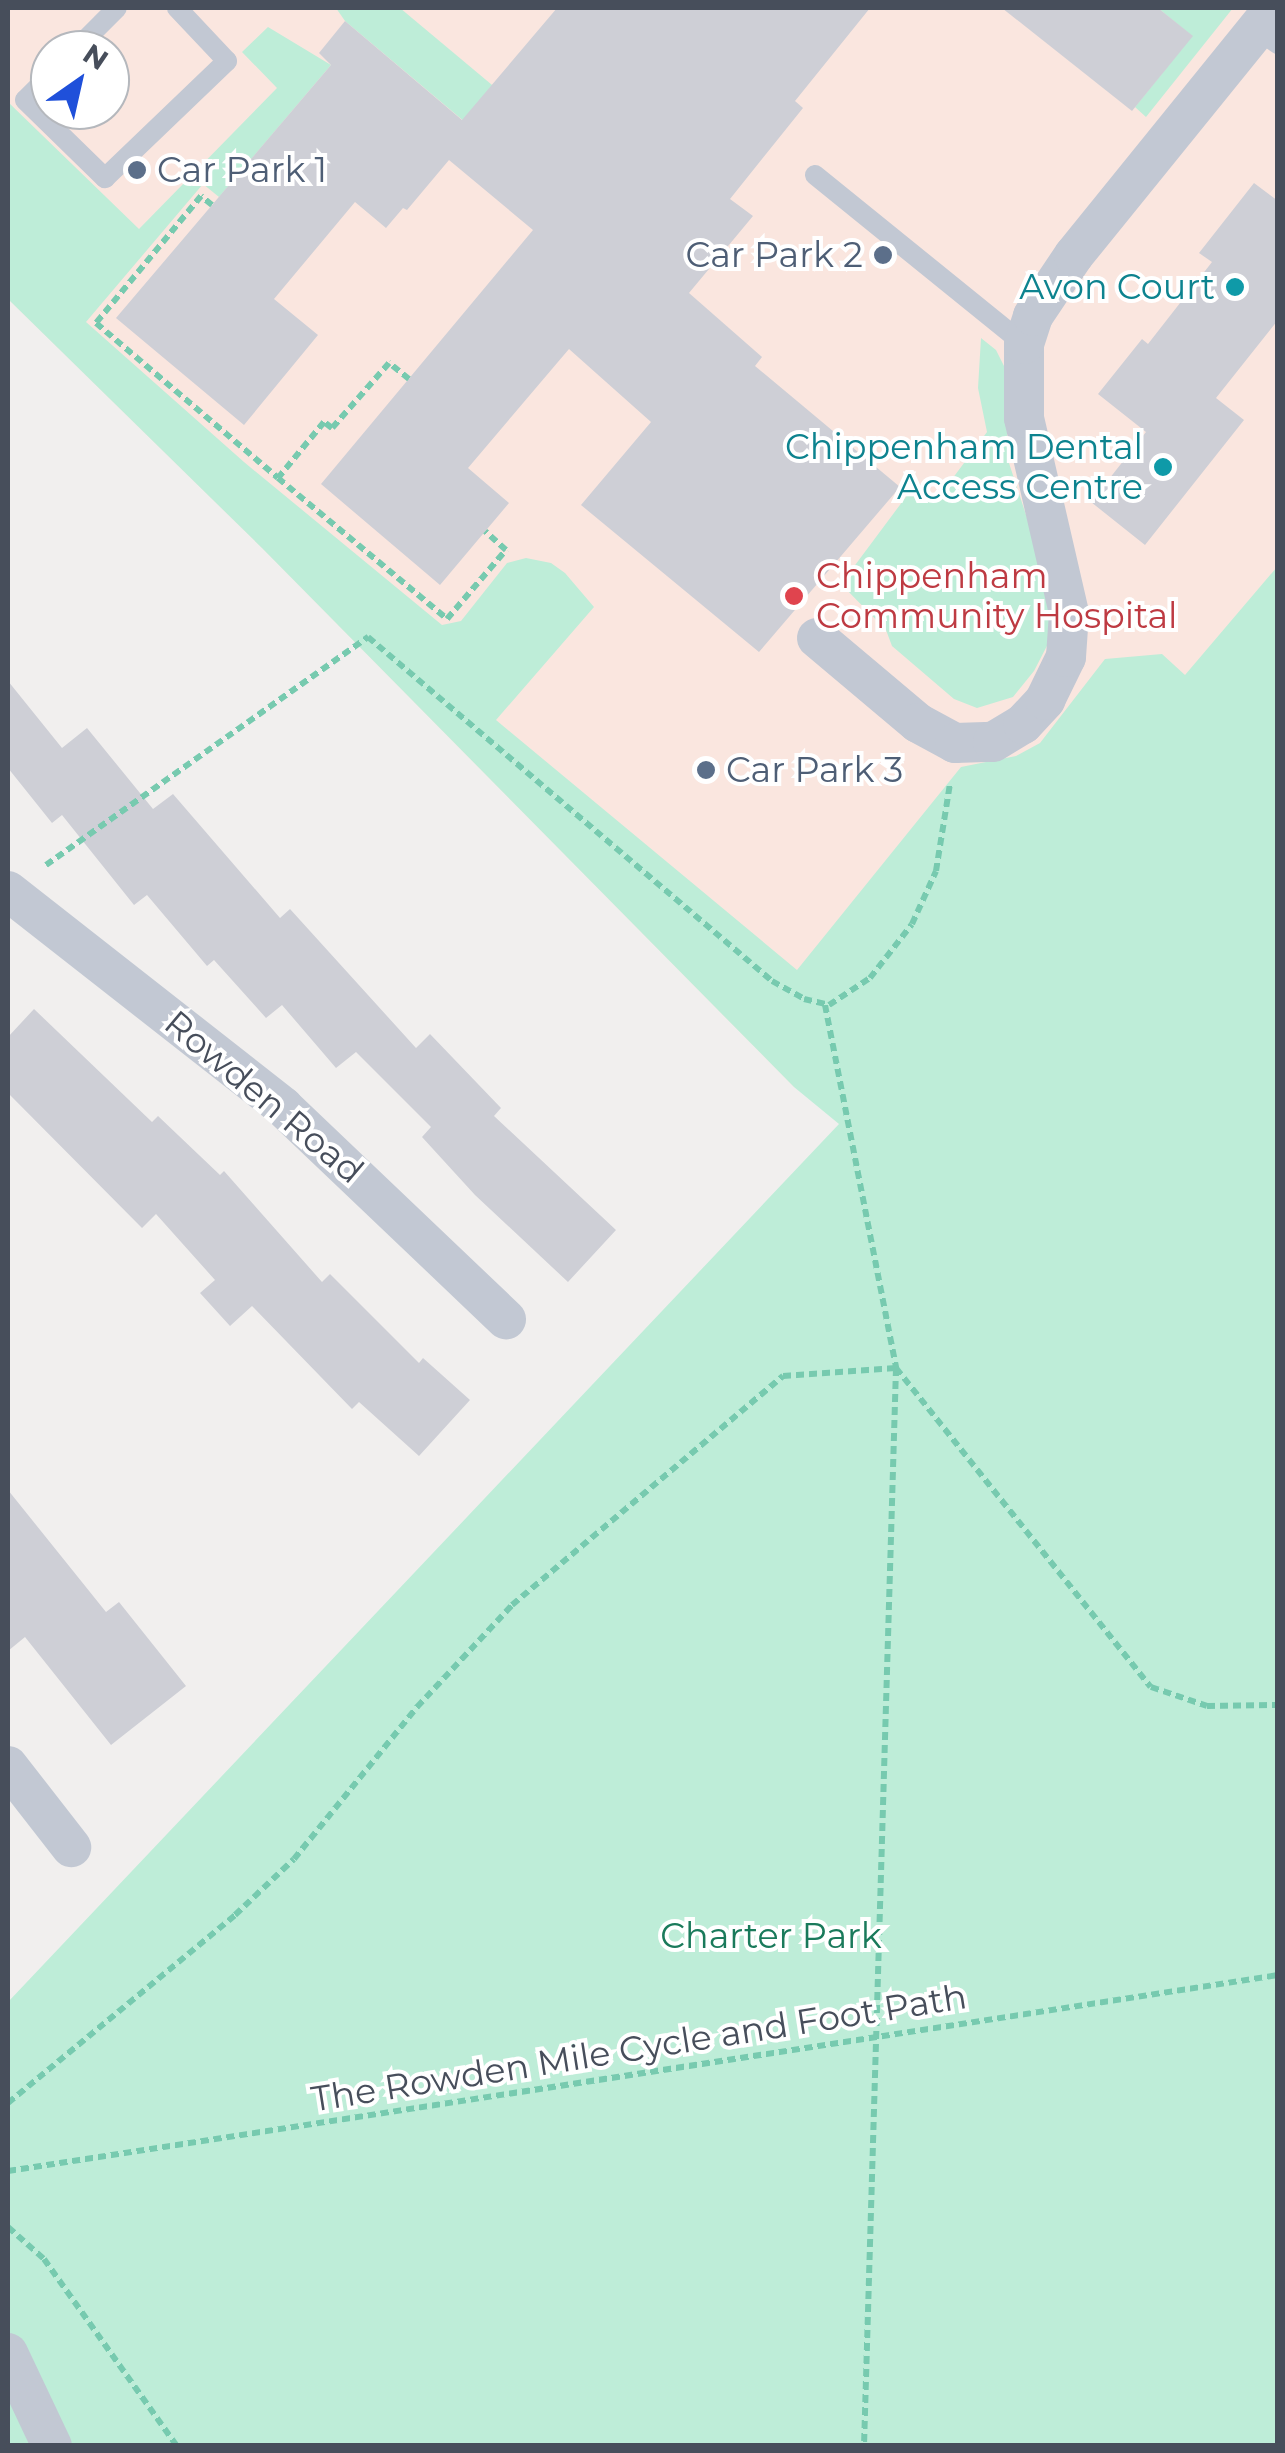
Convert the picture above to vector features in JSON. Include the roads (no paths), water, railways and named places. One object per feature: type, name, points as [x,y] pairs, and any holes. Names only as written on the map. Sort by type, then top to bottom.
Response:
[{"type":"street","points":[[817,638],[918,723],[955,743],[993,742],[1034,714],[1061,671],[1069,639],[1067,595],[1040,499],[1024,418],[1024,344],[1033,316],[1074,255],[1270,27]]},
{"type":"street","name":"Rowden Road","points":[[8,892],[283,1107],[506,1319]]},
{"type":"street","points":[[8,1766],[71,1848]]},
{"type":"street","points":[[8,2354],[52,2446]]},
{"type":"lane","points":[[95,30],[117,8]]},
{"type":"lane","points":[[56,130],[105,178],[226,61],[191,12]]},
{"type":"lane","points":[[815,176],[1024,344]]},
{"type":"place","name":"Car Park 1","points":[[137,170]]},
{"type":"place","name":"Car Park 2","points":[[883,255]]},
{"type":"place","name":"Avon Court","points":[[1235,287]]},
{"type":"place","name":"Chippenham Dental Access Centre","points":[[1163,467]]},
{"type":"place","name":"Chippenham Community Hospital","points":[[794,596]]},
{"type":"place","name":"Car Park 3","points":[[706,770]]},
{"type":"park label","name":"Charter Park","points":[[771,1936]]}]
